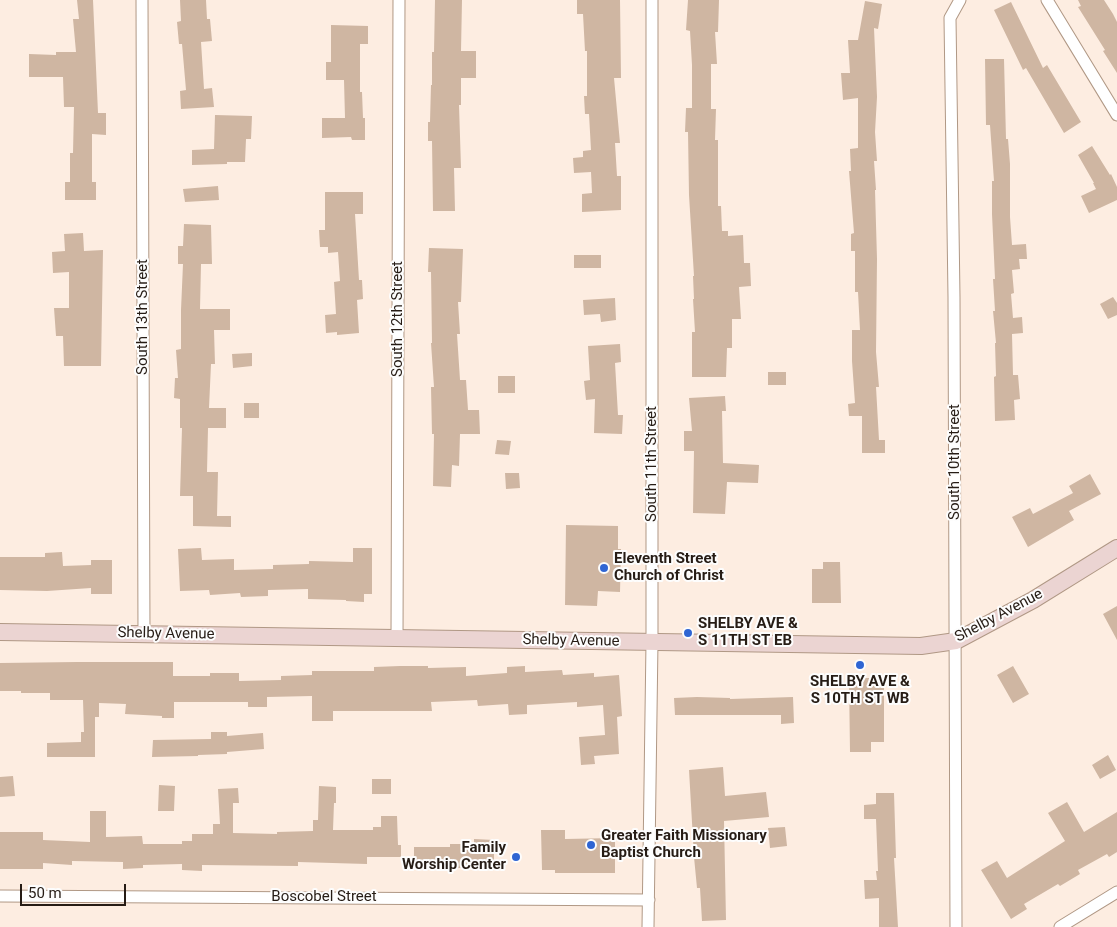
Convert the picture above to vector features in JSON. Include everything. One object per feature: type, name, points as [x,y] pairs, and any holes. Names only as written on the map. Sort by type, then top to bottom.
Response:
[{"type":"street","name":"South 13th Street","points":[[142,0],[144,634]]},
{"type":"street","name":"South 12th Street","points":[[397,638],[399,0]]},
{"type":"street","name":"South 11th Street","points":[[648,927],[652,642],[652,0]]},
{"type":"street","name":"South 10th Street","points":[[956,927],[956,641],[950,18],[960,0]]},
{"type":"street","points":[[1047,0],[1117,115]]},
{"type":"street","name":"Shelby Avenue","points":[[0,632],[921,646],[956,641],[1033,600],[1117,548]]},
{"type":"street","points":[[1060,927],[1117,892]]},
{"type":"street","name":"Boscobel Street","points":[[0,896],[649,900]]},
{"type":"building","points":[[77,0],[93,0],[98,113],[106,113],[106,135],[92,134],[92,182],[96,182],[96,200],[65,200],[65,182],[70,182],[70,153],[73,153],[74,107],[64,107],[63,77],[29,77],[29,54],[56,55],[56,52],[76,52],[73,19],[79,19]]},
{"type":"building","points":[[180,0],[206,0],[207,19],[210,19],[212,41],[201,42],[204,89],[212,88],[214,107],[181,109],[180,91],[186,90],[182,44],[179,44],[177,22],[181,21]]},
{"type":"building","points":[[435,0],[462,0],[461,51],[476,51],[476,78],[461,78],[461,105],[459,105],[461,168],[454,168],[455,211],[433,211],[432,141],[428,141],[428,122],[430,122]]},
{"type":"building","points":[[577,0],[620,0],[621,78],[614,78],[620,143],[615,143],[617,176],[621,176],[621,210],[582,212],[582,194],[592,193],[591,172],[574,173],[573,158],[583,157],[583,151],[591,150],[589,114],[585,114],[584,96],[587,96],[587,51],[585,51],[583,14],[577,14]]},
{"type":"building","points":[[688,0],[719,0],[718,32],[715,32],[717,64],[711,64],[711,109],[716,109],[715,140],[718,140],[718,206],[721,206],[722,231],[728,231],[728,236],[743,235],[744,263],[750,263],[751,286],[739,287],[741,319],[732,319],[732,348],[727,348],[726,377],[692,377],[692,332],[695,332],[694,276],[689,195],[688,132],[685,132],[686,108],[692,108],[690,31],[686,30]]},
{"type":"building","points":[[1078,0],[1104,0],[1113,14],[1117,22],[1117,73],[1078,7],[1081,6]]},
{"type":"building","points":[[865,1],[882,4],[878,29],[874,28],[877,161],[874,161],[877,259],[876,352],[879,387],[876,387],[879,440],[885,440],[885,453],[862,453],[862,416],[849,416],[848,404],[855,403],[852,330],[860,330],[858,292],[855,292],[855,251],[851,251],[851,234],[854,233],[849,171],[851,171],[850,149],[858,148],[858,98],[843,100],[841,73],[850,73],[848,40],[858,40]]},
{"type":"building","points":[[1011,2],[1043,68],[1047,65],[1081,122],[1064,133],[1026,68],[1023,70],[994,10]]},
{"type":"building","points":[[331,25],[368,26],[368,44],[360,44],[360,92],[362,92],[363,118],[365,118],[365,140],[352,140],[351,137],[322,138],[322,118],[345,118],[344,80],[326,80],[326,62],[331,62]]},
{"type":"building","points":[[985,59],[1004,59],[1012,245],[1026,244],[1027,259],[1019,259],[1020,269],[1012,270],[1014,293],[1011,294],[1013,318],[1022,317],[1023,333],[1012,334],[1013,375],[1018,375],[1020,399],[1014,400],[1015,420],[995,421],[994,377],[996,376],[996,343],[993,311],[995,311],[993,279],[995,279],[992,214],[992,181],[994,181],[990,125],[986,125]]},
{"type":"building","points":[[215,115],[252,116],[251,139],[246,139],[245,162],[192,165],[192,150],[214,149]]},
{"type":"building","points":[[1092,146],[1111,174],[1117,187],[1117,200],[1089,213],[1081,196],[1096,189],[1078,155]]},
{"type":"building","points":[[218,186],[219,200],[185,202],[183,189]]},
{"type":"building","points":[[325,192],[363,192],[363,214],[355,214],[359,280],[362,280],[363,299],[357,300],[359,333],[337,335],[337,332],[326,333],[325,315],[336,314],[334,282],[340,281],[338,252],[328,253],[328,247],[320,247],[319,230],[325,230]]},
{"type":"building","points":[[184,224],[211,225],[212,264],[201,264],[200,309],[230,309],[230,330],[214,330],[215,364],[211,364],[209,408],[226,408],[226,428],[208,428],[207,472],[218,472],[217,516],[231,516],[231,527],[193,526],[193,496],[180,496],[182,428],[180,428],[180,399],[174,398],[175,378],[178,378],[176,350],[181,349],[183,264],[178,264],[178,246],[183,246]]},
{"type":"building","points":[[83,233],[84,251],[103,250],[101,366],[64,366],[63,336],[56,336],[54,308],[69,308],[69,272],[53,273],[52,252],[65,251],[64,234]]},
{"type":"building","points":[[429,248],[463,249],[461,302],[458,302],[460,334],[457,334],[460,380],[466,380],[468,410],[479,410],[480,434],[460,434],[459,466],[452,465],[451,487],[433,486],[434,434],[432,434],[431,387],[434,387],[431,343],[431,272],[428,272]]},
{"type":"building","points":[[574,255],[601,255],[601,268],[574,268]]},
{"type":"building","points":[[1113,297],[1117,303],[1117,315],[1108,319],[1100,304]]},
{"type":"building","points":[[615,298],[616,320],[601,322],[600,314],[584,315],[583,300]]},
{"type":"building","points":[[620,344],[621,362],[615,363],[618,415],[623,415],[622,434],[594,433],[595,399],[586,400],[584,381],[590,380],[588,346]]},
{"type":"building","points":[[252,353],[252,366],[233,368],[232,354]]},
{"type":"building","points":[[768,372],[786,372],[786,385],[768,385]]},
{"type":"building","points":[[498,376],[515,376],[515,393],[498,393]]},
{"type":"building","points":[[725,396],[726,411],[722,411],[723,463],[759,465],[758,483],[727,482],[725,514],[693,513],[694,451],[684,451],[684,431],[692,431],[689,398]]},
{"type":"building","points":[[244,403],[259,403],[259,418],[244,418]]},
{"type":"building","points":[[497,440],[511,441],[509,455],[495,454]]},
{"type":"building","points":[[505,473],[519,473],[520,488],[506,489]]},
{"type":"building","points":[[1090,474],[1101,494],[1069,511],[1074,520],[1028,547],[1012,517],[1030,508],[1033,514],[1073,493],[1069,486]]},
{"type":"building","points":[[566,525],[618,526],[618,549],[621,549],[620,592],[598,591],[597,606],[565,605]]},
{"type":"building","points":[[201,548],[202,560],[234,559],[234,570],[273,569],[273,565],[309,564],[309,561],[353,562],[353,548],[372,548],[372,594],[364,594],[364,602],[308,599],[308,589],[268,590],[268,596],[241,597],[240,593],[210,595],[209,590],[180,591],[178,549]]},
{"type":"building","points":[[62,552],[63,566],[91,565],[91,560],[112,560],[112,594],[91,594],[91,588],[47,591],[0,590],[0,557],[45,557],[45,553]]},
{"type":"building","points":[[823,562],[840,562],[841,603],[812,603],[812,569],[823,569]]},
{"type":"building","points":[[1117,606],[1117,640],[1103,614]]},
{"type":"building","points":[[173,662],[173,676],[210,676],[210,673],[239,673],[239,681],[281,680],[281,676],[312,675],[312,671],[374,671],[374,667],[400,666],[428,666],[428,668],[466,667],[466,676],[507,673],[507,667],[525,666],[525,672],[562,670],[563,675],[594,673],[594,677],[619,675],[622,716],[617,717],[619,754],[594,756],[595,764],[581,765],[579,737],[605,735],[603,705],[577,707],[577,702],[527,705],[527,714],[509,715],[508,704],[478,706],[477,700],[431,702],[432,711],[333,711],[333,721],[312,721],[312,696],[267,697],[267,707],[248,707],[248,702],[174,702],[174,718],[125,714],[126,704],[99,703],[99,717],[95,717],[95,757],[47,757],[47,743],[81,742],[81,732],[84,732],[83,700],[50,700],[50,693],[0,691],[0,663]]},
{"type":"building","points":[[1013,666],[1029,694],[1013,703],[997,675]]},
{"type":"building","points":[[849,678],[884,678],[884,742],[871,742],[871,752],[850,752]]},
{"type":"building","points":[[793,697],[794,723],[781,724],[781,715],[675,715],[674,698],[730,699]]},
{"type":"building","points":[[211,732],[227,732],[227,736],[263,733],[264,749],[227,752],[227,754],[152,757],[153,740],[211,739]]},
{"type":"building","points":[[1108,755],[1116,770],[1100,779],[1092,765]]},
{"type":"building","points":[[723,767],[725,796],[766,792],[769,817],[724,821],[726,920],[702,921],[700,888],[697,888],[694,857],[689,770]]},
{"type":"building","points":[[13,776],[15,796],[0,797],[0,777]]},
{"type":"building","points":[[372,779],[391,779],[391,794],[372,794]]},
{"type":"building","points":[[159,785],[175,786],[174,811],[158,811]]},
{"type":"building","points":[[319,786],[336,787],[333,830],[373,830],[373,827],[381,827],[381,816],[397,816],[398,845],[401,845],[401,857],[367,857],[367,864],[298,862],[298,866],[202,865],[202,871],[182,870],[182,864],[143,865],[143,868],[123,869],[123,862],[72,861],[72,865],[43,863],[43,869],[0,869],[0,832],[43,832],[43,840],[90,842],[90,811],[106,811],[106,837],[142,836],[143,844],[182,844],[182,841],[192,841],[192,834],[213,834],[213,824],[220,824],[218,789],[238,788],[239,803],[233,803],[233,833],[277,834],[277,832],[313,831],[313,820],[318,820]]},
{"type":"building","points":[[876,793],[894,793],[896,858],[894,858],[898,927],[879,927],[879,898],[865,899],[864,880],[877,880],[876,871],[878,871],[876,819],[864,819],[864,805],[876,804]]},
{"type":"building","points":[[1067,802],[1084,832],[1117,812],[1117,852],[1109,857],[1107,854],[1078,870],[1080,874],[1060,886],[1058,884],[1024,904],[1027,909],[1011,919],[981,870],[997,861],[1007,878],[1065,841],[1048,813]]},
{"type":"building","points":[[785,827],[787,846],[770,848],[768,828]]},
{"type":"building","points":[[541,830],[565,830],[565,839],[615,838],[615,873],[555,873],[555,870],[542,870]]},
{"type":"building","points":[[474,839],[494,840],[494,868],[414,868],[414,847],[450,847],[450,844],[474,844]]},
{"type":"place","name":"Eleventh Street Church of Christ","points":[[604,568]]},
{"type":"place","name":"SHELBY AVE & S 11TH ST EB","points":[[688,633]]},
{"type":"place","name":"SHELBY AVE & S 10TH ST WB","points":[[860,665]]},
{"type":"place","name":"Greater Faith Missionary Baptist Church","points":[[591,845]]},
{"type":"place","name":"Family Worship Center","points":[[516,857]]}]
